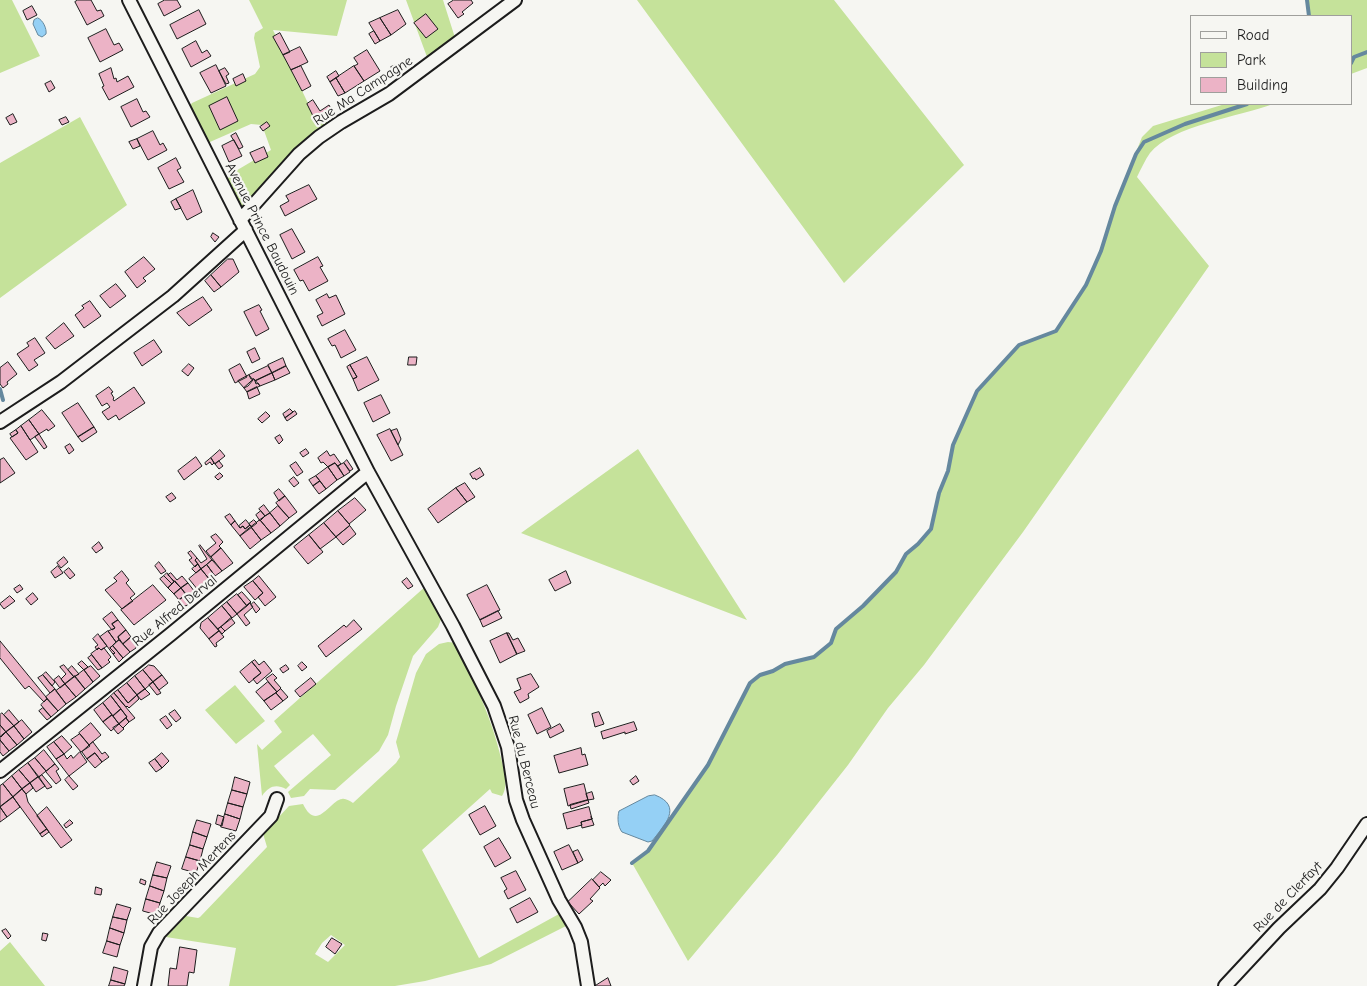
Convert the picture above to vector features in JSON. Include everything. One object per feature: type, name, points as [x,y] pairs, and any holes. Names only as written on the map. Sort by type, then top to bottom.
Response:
[{"type":"street","name":"Avenue Prince Baudouin","points":[[129,0],[368,472]]},
{"type":"street","name":"Rue Ma Campagne","points":[[0,422],[61,382],[173,296],[243,225],[299,154],[319,137],[389,94],[515,0]]},
{"type":"street","name":"Rue Alfred Derval","points":[[0,771],[368,472]]},
{"type":"street","name":"Rue du Berceau","points":[[368,472],[453,626],[494,706],[508,747],[516,800],[559,900],[576,927],[581,942],[588,986]]},
{"type":"street","name":"Rue Joseph Mertens","points":[[144,986],[151,947],[159,933],[271,816],[277,799]]},
{"type":"street","name":"Rue de Clerfayt","points":[[1225,986],[1279,928],[1320,889],[1343,860],[1367,824]]},
{"type":"green space","points":[[0,0],[12,0],[40,56],[0,73]]},
{"type":"green space","points":[[249,0],[347,0],[337,36],[273,30],[317,122],[341,122],[319,137],[240,220],[225,181],[234,172],[271,150],[262,125],[251,124],[203,145],[186,112],[192,103],[255,74],[260,67],[254,38],[255,33],[263,28]]},
{"type":"green space","points":[[406,0],[443,0],[457,44],[430,65]]},
{"type":"green space","points":[[637,0],[834,0],[964,165],[844,283]]},
{"type":"green space","points":[[1306,0],[1367,0],[1367,68],[1352,74],[1352,15],[1308,15]]},
{"type":"green space","points":[[1222,105],[1270,105],[1190,129],[1160,144],[1150,153],[1137,177],[1209,266],[1023,532],[924,665],[888,708],[848,765],[777,855],[688,961],[632,863],[648,850],[708,765],[750,683],[760,675],[773,671],[785,664],[814,657],[831,643],[836,629],[863,606],[896,572],[906,554],[931,529],[939,493],[948,471],[953,445],[977,391],[1019,345],[1056,331],[1071,309],[1086,285],[1101,251],[1115,206],[1142,137],[1153,126]]},
{"type":"green space","points":[[80,117],[127,205],[0,298],[0,163]]},
{"type":"green space","points":[[638,449],[747,620],[521,533]]},
{"type":"green space","points":[[426,586],[442,617],[438,627],[413,656],[388,735],[379,751],[335,790],[310,789],[304,796],[291,798],[288,792],[331,755],[313,734],[274,766],[290,785],[286,789],[273,787],[262,796],[257,744],[262,750],[282,732],[274,721]]},
{"type":"green space","points":[[457,643],[461,649],[460,653],[489,717],[506,782],[502,796],[492,793],[490,789],[422,850],[479,958],[559,914],[566,926],[491,964],[425,981],[395,986],[229,986],[236,948],[166,937],[186,916],[200,917],[267,847],[264,833],[289,806],[303,804],[313,816],[323,813],[342,799],[353,803],[396,763],[400,757],[396,742],[416,673],[426,654],[439,644]],"holes":[[[331,935],[345,945],[328,962],[315,954],[322,943]]]},
{"type":"green space","points":[[235,685],[265,721],[236,744],[205,710]]},
{"type":"green space","points":[[10,942],[45,986],[0,986],[0,951]]},
{"type":"water","points":[[38,18],[46,30],[46,34],[42,37],[38,35],[33,24],[34,20]]},
{"type":"water","points":[[655,795],[664,800],[670,810],[666,823],[652,841],[648,842],[622,832],[618,822],[619,811],[648,796]]},
{"type":"building","points":[[78,0],[91,0],[97,11],[101,10],[104,16],[87,25],[75,2]]},
{"type":"building","points":[[165,0],[177,0],[181,7],[164,16],[158,4]]},
{"type":"building","points":[[454,0],[471,0],[473,3],[458,18],[448,4]]},
{"type":"building","points":[[32,6],[37,15],[27,20],[23,11]]},
{"type":"building","points":[[199,10],[206,24],[177,39],[170,25]]},
{"type":"building","points":[[398,10],[406,24],[391,35],[380,18]]},
{"type":"building","points":[[426,14],[438,29],[426,38],[414,23]]},
{"type":"building","points":[[380,18],[391,35],[380,41],[369,23]]},
{"type":"building","points":[[106,29],[114,45],[119,43],[123,50],[100,62],[88,38]]},
{"type":"building","points":[[374,31],[380,41],[375,44],[369,34]]},
{"type":"building","points":[[280,33],[290,52],[283,55],[273,37]]},
{"type":"building","points":[[196,41],[202,53],[207,50],[211,56],[191,67],[182,49]]},
{"type":"building","points":[[300,47],[308,62],[291,70],[283,55]]},
{"type":"building","points":[[367,50],[380,71],[364,81],[354,66],[358,64],[354,58]]},
{"type":"building","points":[[216,65],[226,86],[211,93],[200,73]]},
{"type":"building","points":[[396,65],[400,73],[396,76],[391,67]]},
{"type":"building","points":[[301,66],[311,86],[302,91],[291,70]]},
{"type":"building","points":[[354,66],[364,81],[345,93],[336,78]]},
{"type":"building","points":[[111,68],[114,79],[116,78],[117,82],[128,76],[134,87],[109,100],[102,87],[104,86],[99,74]]},
{"type":"building","points":[[225,68],[229,74],[226,76],[229,83],[226,84],[219,71]]},
{"type":"building","points":[[336,71],[339,76],[330,82],[327,77]]},
{"type":"building","points":[[243,74],[246,81],[236,86],[233,79]]},
{"type":"building","points":[[336,78],[345,93],[338,96],[330,82]]},
{"type":"building","points":[[51,81],[55,88],[49,92],[45,84]]},
{"type":"building","points":[[227,97],[238,121],[220,130],[209,106]]},
{"type":"building","points":[[137,99],[143,112],[146,111],[150,117],[131,127],[121,107]]},
{"type":"building","points":[[313,100],[320,111],[329,105],[333,112],[316,122],[307,104]]},
{"type":"building","points":[[13,114],[17,122],[10,125],[6,118]]},
{"type":"building","points":[[66,117],[69,122],[62,125],[59,120]]},
{"type":"building","points":[[267,122],[270,126],[263,131],[260,127]]},
{"type":"building","points":[[153,131],[160,145],[163,143],[167,150],[148,160],[137,139]]},
{"type":"building","points":[[236,133],[243,147],[239,149],[231,136]]},
{"type":"building","points":[[137,139],[140,146],[133,149],[129,142]]},
{"type":"building","points":[[234,140],[242,156],[229,162],[222,146]]},
{"type":"building","points":[[264,147],[268,157],[255,163],[250,153]]},
{"type":"building","points":[[176,158],[181,168],[177,170],[184,182],[169,189],[158,168]]},
{"type":"building","points":[[309,185],[317,199],[285,216],[280,206],[289,201],[286,196]]},
{"type":"building","points":[[193,190],[202,212],[187,220],[176,199]]},
{"type":"building","points":[[176,199],[181,208],[175,210],[171,202]]},
{"type":"building","points":[[292,229],[305,252],[292,259],[280,235]]},
{"type":"building","points":[[213,233],[219,237],[215,242],[211,237]]},
{"type":"building","points":[[144,257],[155,269],[143,278],[146,281],[137,288],[125,272]]},
{"type":"building","points":[[318,257],[323,266],[320,267],[328,281],[309,291],[303,280],[300,281],[294,270]]},
{"type":"building","points":[[228,259],[233,259],[239,272],[221,287],[211,275]]},
{"type":"building","points":[[211,275],[221,287],[214,292],[205,281]]},
{"type":"building","points":[[116,284],[126,296],[110,308],[100,296]]},
{"type":"building","points":[[327,294],[329,298],[336,295],[345,314],[322,326],[317,316],[323,313],[316,300]]},
{"type":"building","points":[[203,297],[212,310],[189,326],[177,313]]},
{"type":"building","points":[[90,301],[101,316],[84,328],[75,315],[84,308],[82,306]]},
{"type":"building","points":[[259,305],[269,329],[256,336],[244,312]]},
{"type":"building","points":[[64,323],[74,336],[55,349],[46,338]]},
{"type":"building","points":[[345,330],[356,350],[341,358],[335,345],[332,346],[328,339]]},
{"type":"building","points":[[35,338],[45,353],[34,360],[38,365],[29,371],[17,354],[29,346],[27,343]]},
{"type":"building","points":[[154,340],[162,352],[142,366],[134,353]]},
{"type":"building","points":[[255,348],[260,359],[252,363],[247,352]]},
{"type":"building","points":[[367,357],[379,380],[358,391],[353,379],[357,377],[350,365]]},
{"type":"building","points":[[409,357],[417,357],[416,365],[408,365]]},
{"type":"building","points":[[283,358],[286,366],[272,373],[268,365]]},
{"type":"building","points":[[8,362],[17,374],[3,388],[0,384],[0,368]]},
{"type":"building","points":[[189,364],[194,368],[188,376],[182,371]]},
{"type":"building","points":[[240,364],[247,377],[235,383],[229,370]]},
{"type":"building","points":[[350,365],[357,377],[353,379],[347,367]]},
{"type":"building","points":[[268,366],[272,373],[255,381],[251,379],[249,375]]},
{"type":"building","points":[[286,366],[290,373],[275,380],[272,373]]},
{"type":"building","points":[[272,373],[275,380],[260,386],[258,383],[256,384],[255,381]]},
{"type":"building","points":[[249,375],[253,380],[244,388],[238,381]]},
{"type":"building","points":[[254,379],[260,386],[247,392],[244,388]]},
{"type":"building","points":[[109,387],[113,392],[111,393],[114,401],[134,387],[145,403],[119,420],[116,415],[108,420],[102,412],[110,407],[107,403],[102,406],[96,396]]},
{"type":"building","points":[[257,387],[260,394],[249,399],[247,392]]},
{"type":"building","points":[[381,395],[390,413],[373,422],[364,403]]},
{"type":"building","points":[[78,403],[94,427],[78,437],[62,413]]},
{"type":"building","points":[[290,409],[293,412],[285,418],[283,414]]},
{"type":"building","points":[[42,410],[55,426],[39,434],[29,420]]},
{"type":"building","points":[[295,411],[297,414],[287,421],[285,418]]},
{"type":"building","points":[[266,412],[270,416],[262,423],[258,419]]},
{"type":"building","points":[[29,420],[39,434],[30,440],[21,426]]},
{"type":"building","points":[[21,426],[38,452],[26,460],[10,438],[18,433],[16,430]]},
{"type":"building","points":[[94,427],[97,432],[82,442],[78,437]]},
{"type":"building","points":[[390,429],[403,455],[391,461],[377,435]]},
{"type":"building","points":[[397,429],[401,439],[398,445],[391,431]]},
{"type":"building","points":[[16,430],[18,433],[12,437],[10,434]]},
{"type":"building","points":[[39,434],[47,447],[44,449],[35,437]]},
{"type":"building","points":[[280,435],[283,440],[279,444],[275,438]]},
{"type":"building","points":[[70,444],[74,450],[69,454],[65,447]]},
{"type":"building","points":[[306,449],[309,453],[303,457],[300,453]]},
{"type":"building","points":[[220,450],[225,456],[215,464],[211,458]]},
{"type":"building","points":[[327,451],[330,456],[334,454],[341,464],[338,466],[335,463],[328,467],[323,462],[321,463],[318,458]]},
{"type":"building","points":[[196,457],[202,466],[184,480],[178,471]]},
{"type":"building","points":[[4,458],[15,473],[0,483],[0,460]]},
{"type":"building","points":[[211,458],[214,463],[212,465],[210,462],[206,465],[205,463]]},
{"type":"building","points":[[347,460],[353,469],[350,471],[344,463]]},
{"type":"building","points":[[219,461],[223,466],[219,469],[215,464]]},
{"type":"building","points":[[296,462],[303,472],[297,476],[290,466]]},
{"type":"building","points":[[335,463],[344,476],[337,480],[328,467]]},
{"type":"building","points":[[344,463],[350,472],[344,476],[338,466]]},
{"type":"building","points":[[328,467],[337,480],[326,489],[316,476]]},
{"type":"building","points":[[480,468],[484,475],[476,480],[475,478],[473,479],[470,474]]},
{"type":"building","points":[[220,473],[223,476],[218,480],[215,477]]},
{"type":"building","points":[[316,476],[320,481],[313,486],[309,480]]},
{"type":"building","points":[[294,477],[299,483],[294,487],[289,481]]},
{"type":"building","points":[[320,481],[326,489],[319,494],[313,486]]},
{"type":"building","points":[[465,483],[475,497],[467,502],[456,488]]},
{"type":"building","points":[[456,488],[467,502],[438,523],[428,509]]},
{"type":"building","points":[[279,489],[285,496],[279,501],[274,493]]},
{"type":"building","points":[[172,493],[176,498],[170,502],[166,497]]},
{"type":"building","points":[[285,496],[297,512],[289,518],[276,503]]},
{"type":"building","points":[[355,498],[366,510],[349,524],[338,511]]},
{"type":"building","points":[[264,505],[270,513],[265,516],[259,509]]},
{"type":"building","points":[[278,506],[289,518],[280,526],[270,513]]},
{"type":"building","points":[[261,511],[265,516],[260,521],[256,515]]},
{"type":"building","points":[[338,511],[350,525],[336,537],[324,523]]},
{"type":"building","points":[[270,513],[280,526],[271,533],[260,520]]},
{"type":"building","points":[[230,514],[235,521],[231,525],[225,517]]},
{"type":"building","points":[[246,520],[250,525],[245,529],[243,526],[240,528],[239,526]]},
{"type":"building","points":[[254,520],[257,523],[252,527],[249,524]]},
{"type":"building","points":[[260,520],[271,533],[261,540],[251,527]]},
{"type":"building","points":[[235,521],[240,528],[243,526],[245,529],[250,525],[252,527],[240,536],[231,525]]},
{"type":"building","points":[[324,523],[336,537],[320,549],[309,535]]},
{"type":"building","points":[[350,526],[356,534],[343,545],[336,537]]},
{"type":"building","points":[[251,527],[261,540],[250,549],[240,536]]},
{"type":"building","points":[[216,534],[223,542],[219,546],[221,548],[211,557],[206,551],[216,543],[211,537]]},
{"type":"building","points":[[309,535],[323,552],[308,564],[294,547]]},
{"type":"building","points":[[99,542],[103,548],[96,553],[92,548]]},
{"type":"building","points":[[200,545],[212,560],[201,569],[195,560],[197,558],[201,563],[207,559]]},
{"type":"building","points":[[221,548],[233,563],[222,571],[211,557]]},
{"type":"building","points":[[191,551],[197,558],[195,560],[198,564],[195,567],[189,560],[192,558],[188,553]]},
{"type":"building","points":[[64,557],[68,562],[61,568],[57,563]]},
{"type":"building","points":[[212,560],[222,571],[215,576],[207,565]]},
{"type":"building","points":[[159,562],[166,571],[161,574],[155,566]]},
{"type":"building","points":[[198,564],[201,569],[196,573],[192,569]]},
{"type":"building","points":[[207,565],[215,576],[210,580],[201,569]]},
{"type":"building","points":[[58,566],[63,573],[55,578],[51,572]]},
{"type":"building","points":[[69,568],[75,575],[70,579],[64,572]]},
{"type":"building","points":[[201,569],[210,580],[198,590],[189,579]]},
{"type":"building","points":[[122,571],[129,580],[126,583],[135,594],[130,598],[133,601],[122,609],[105,590],[117,581],[114,578]]},
{"type":"building","points":[[566,571],[571,583],[555,591],[549,580]]},
{"type":"building","points":[[167,573],[174,582],[172,584],[164,576]]},
{"type":"building","points":[[171,573],[177,580],[182,576],[188,583],[181,588],[168,575]]},
{"type":"building","points":[[164,576],[172,584],[168,588],[160,579]]},
{"type":"building","points":[[259,576],[276,597],[265,606],[258,597],[263,593],[253,581]]},
{"type":"building","points":[[407,578],[413,586],[408,589],[402,582]]},
{"type":"building","points":[[175,581],[181,588],[174,594],[168,588]]},
{"type":"building","points":[[253,581],[263,593],[255,600],[244,587]]},
{"type":"building","points":[[188,583],[198,596],[192,601],[181,588]]},
{"type":"building","points":[[20,585],[23,589],[17,593],[14,589]]},
{"type":"building","points":[[153,585],[166,600],[134,625],[121,610]]},
{"type":"building","points":[[487,585],[500,610],[480,620],[467,595]]},
{"type":"building","points":[[181,588],[186,595],[179,600],[174,594]]},
{"type":"building","points":[[242,592],[251,602],[247,606],[238,595]]},
{"type":"building","points":[[33,593],[38,599],[31,605],[26,599]]},
{"type":"building","points":[[237,594],[247,606],[237,614],[227,602]]},
{"type":"building","points":[[186,595],[192,601],[186,606],[179,600]]},
{"type":"building","points":[[10,596],[15,601],[4,609],[0,604]]},
{"type":"building","points":[[227,602],[237,614],[232,618],[222,606]]},
{"type":"building","points":[[254,602],[260,609],[256,613],[251,605]]},
{"type":"building","points":[[250,603],[253,607],[244,615],[250,623],[246,626],[237,614]]},
{"type":"building","points":[[222,606],[232,618],[218,629],[208,618]]},
{"type":"building","points":[[498,611],[502,618],[483,627],[480,620]]},
{"type":"building","points":[[112,612],[118,620],[112,624],[115,628],[112,630],[103,619]]},
{"type":"building","points":[[208,618],[219,631],[209,639],[200,628],[201,623]]},
{"type":"building","points":[[231,618],[235,623],[225,631],[221,627]]},
{"type":"building","points":[[118,620],[126,630],[118,637],[119,640],[116,642],[108,631],[115,628],[112,624]]},
{"type":"building","points":[[354,620],[362,629],[326,657],[318,646],[344,625],[346,627]]},
{"type":"building","points":[[221,627],[225,631],[222,634],[218,629]]},
{"type":"building","points":[[126,630],[131,637],[123,644],[118,637]]},
{"type":"building","points":[[108,631],[116,642],[110,648],[115,653],[113,654],[100,637]]},
{"type":"building","points":[[219,631],[224,637],[216,643],[217,646],[215,647],[209,639]]},
{"type":"building","points":[[507,633],[517,654],[500,663],[490,641]]},
{"type":"building","points":[[507,633],[509,633],[513,640],[518,638],[525,651],[517,654]]},
{"type":"building","points":[[98,634],[107,646],[101,650],[99,648],[97,650],[95,647],[98,645],[93,639]]},
{"type":"building","points":[[131,637],[137,643],[136,648],[130,652],[123,644]]},
{"type":"building","points":[[119,640],[130,652],[123,658],[113,646]]},
{"type":"building","points":[[0,641],[46,697],[47,699],[44,702],[29,686],[25,689],[0,658]]},
{"type":"building","points":[[113,646],[123,658],[119,662],[113,654],[115,653],[110,648]]},
{"type":"building","points":[[99,648],[101,650],[104,648],[111,657],[108,660],[110,662],[102,668],[91,654]]},
{"type":"building","points":[[92,655],[102,668],[98,670],[88,658]]},
{"type":"building","points":[[255,660],[259,665],[264,661],[272,671],[257,684],[253,679],[261,673],[252,662]]},
{"type":"building","points":[[82,661],[88,667],[84,670],[78,664]]},
{"type":"building","points":[[252,662],[261,673],[249,683],[240,672]]},
{"type":"building","points":[[302,662],[307,667],[302,671],[298,666]]},
{"type":"building","points":[[64,665],[74,677],[65,684],[61,679],[66,674],[60,667]]},
{"type":"building","points":[[149,665],[154,666],[162,675],[153,682],[143,670]]},
{"type":"building","points":[[286,665],[289,669],[283,673],[280,669]]},
{"type":"building","points":[[72,666],[79,674],[74,677],[68,670]]},
{"type":"building","points":[[91,666],[100,676],[93,682],[84,670]]},
{"type":"building","points":[[84,670],[93,682],[85,689],[75,677]]},
{"type":"building","points":[[143,670],[153,682],[145,689],[135,676]]},
{"type":"building","points":[[46,672],[55,682],[52,686],[43,675]]},
{"type":"building","points":[[273,674],[277,678],[274,680],[281,688],[277,692],[266,679]]},
{"type":"building","points":[[531,674],[539,687],[528,694],[529,698],[520,703],[514,692],[521,689],[517,679]]},
{"type":"building","points":[[43,675],[55,689],[50,693],[38,678]]},
{"type":"building","points":[[162,675],[168,683],[159,690],[153,682]]},
{"type":"building","points":[[59,676],[65,684],[60,688],[54,680]]},
{"type":"building","points":[[75,676],[85,689],[76,697],[65,684]]},
{"type":"building","points":[[135,676],[145,689],[137,695],[127,683]]},
{"type":"building","points":[[311,678],[316,684],[300,697],[295,691]]},
{"type":"building","points":[[153,682],[161,693],[157,695],[149,685]]},
{"type":"building","points":[[268,682],[277,692],[264,701],[256,692]]},
{"type":"building","points":[[127,683],[137,695],[128,703],[118,690]]},
{"type":"building","points":[[65,684],[76,697],[66,704],[56,691]]},
{"type":"building","points":[[55,689],[66,704],[58,711],[46,697]]},
{"type":"building","points":[[145,689],[150,694],[141,700],[137,695]]},
{"type":"building","points":[[281,689],[288,697],[283,701],[276,693]]},
{"type":"building","points":[[118,690],[128,703],[137,695],[139,699],[129,708],[126,707],[114,693]]},
{"type":"building","points":[[114,693],[135,718],[129,722],[111,696]]},
{"type":"building","points":[[276,693],[283,701],[271,710],[264,701]]},
{"type":"building","points":[[111,696],[121,709],[113,716],[103,703]]},
{"type":"building","points":[[47,699],[58,711],[51,717],[41,705]]},
{"type":"building","points":[[103,703],[112,715],[103,722],[94,710]]},
{"type":"building","points":[[43,708],[51,717],[47,720],[39,711]]},
{"type":"building","points":[[542,708],[551,727],[537,734],[528,715]]},
{"type":"building","points":[[121,709],[127,717],[119,724],[113,716]]},
{"type":"building","points":[[9,710],[19,722],[14,726],[4,715]]},
{"type":"building","points":[[175,710],[181,718],[176,722],[169,714]]},
{"type":"building","points":[[599,712],[604,724],[595,727],[592,714]]},
{"type":"building","points":[[2,713],[14,726],[6,732],[0,725],[0,715]]},
{"type":"building","points":[[112,715],[119,724],[111,731],[103,722]]},
{"type":"building","points":[[166,716],[172,725],[167,729],[160,720]]},
{"type":"building","points":[[126,718],[129,722],[123,728],[119,724]]},
{"type":"building","points":[[22,720],[32,732],[24,739],[14,726]]},
{"type":"building","points":[[634,722],[637,730],[603,739],[601,732]]},
{"type":"building","points":[[91,723],[101,735],[89,745],[79,733]]},
{"type":"building","points":[[119,724],[124,729],[118,734],[113,728]]},
{"type":"building","points":[[560,724],[564,731],[550,738],[547,731]]},
{"type":"building","points":[[0,725],[6,732],[1,737],[0,736]]},
{"type":"building","points":[[14,726],[24,739],[17,745],[6,732]]},
{"type":"building","points":[[6,732],[17,745],[9,751],[0,740],[0,737]]},
{"type":"building","points":[[80,734],[90,746],[81,752],[71,740]]},
{"type":"building","points":[[62,736],[72,747],[64,754],[54,742]]},
{"type":"building","points":[[0,740],[9,751],[3,756],[0,752]]},
{"type":"building","points":[[54,742],[64,754],[56,759],[47,747]]},
{"type":"building","points":[[93,742],[102,754],[105,752],[109,757],[102,762],[95,753],[87,759],[82,752]]},
{"type":"building","points":[[581,748],[582,755],[585,754],[588,765],[559,773],[554,756]]},
{"type":"building","points":[[44,750],[55,764],[46,771],[35,758]]},
{"type":"building","points":[[80,752],[87,762],[69,776],[56,759],[64,754],[67,759],[71,755],[73,758]]},
{"type":"building","points":[[95,753],[102,762],[95,768],[87,759]]},
{"type":"building","points":[[162,753],[169,761],[162,768],[155,759]]},
{"type":"building","points":[[35,758],[46,771],[39,777],[28,763]]},
{"type":"building","points":[[155,759],[162,768],[156,772],[149,763]]},
{"type":"building","points":[[28,763],[38,777],[30,783],[19,770]]},
{"type":"building","points":[[55,764],[59,769],[56,771],[61,780],[56,784],[46,772]]},
{"type":"building","points":[[19,770],[30,783],[22,789],[12,776]]},
{"type":"building","points":[[42,775],[52,787],[47,789],[39,777]]},
{"type":"building","points":[[12,776],[22,789],[13,797],[3,784]]},
{"type":"building","points":[[69,776],[78,786],[73,790],[65,780]]},
{"type":"building","points":[[636,776],[639,781],[633,785],[630,781]]},
{"type":"building","points":[[38,777],[45,786],[36,792],[30,783]]},
{"type":"building","points":[[235,777],[250,782],[247,794],[232,790]]},
{"type":"building","points":[[30,783],[33,788],[26,794],[22,789]]},
{"type":"building","points":[[3,784],[13,797],[0,807],[0,786]]},
{"type":"building","points":[[584,784],[588,800],[568,806],[564,789]]},
{"type":"building","points":[[22,789],[26,794],[28,802],[47,829],[40,834],[13,797]]},
{"type":"building","points":[[232,790],[247,794],[243,807],[228,803]]},
{"type":"building","points":[[592,792],[594,799],[588,800],[586,794]]},
{"type":"building","points":[[13,797],[20,807],[7,817],[0,807]]},
{"type":"building","points":[[588,800],[589,803],[571,809],[570,805]]},
{"type":"building","points":[[228,803],[243,807],[240,819],[225,814]]},
{"type":"building","points":[[485,806],[496,826],[480,835],[469,815]]},
{"type":"building","points":[[0,807],[7,817],[0,822]]},
{"type":"building","points":[[47,807],[72,840],[61,848],[37,816]]},
{"type":"building","points":[[589,807],[592,819],[581,822],[582,825],[567,829],[563,814]]},
{"type":"building","points":[[225,814],[240,819],[236,831],[221,827]]},
{"type":"building","points":[[218,815],[224,817],[222,826],[216,824]]},
{"type":"building","points":[[592,819],[594,825],[582,828],[581,822]]},
{"type":"building","points":[[70,820],[73,823],[66,828],[64,825]]},
{"type":"building","points":[[197,820],[211,824],[207,837],[193,832]]},
{"type":"building","points":[[47,829],[49,832],[42,837],[40,834]]},
{"type":"building","points":[[193,832],[207,837],[203,849],[190,845]]},
{"type":"building","points":[[499,838],[511,858],[495,867],[484,847]]},
{"type":"building","points":[[190,845],[203,849],[200,861],[186,857]]},
{"type":"building","points":[[569,845],[578,863],[562,870],[554,852]]},
{"type":"building","points":[[578,850],[583,860],[578,863],[573,852]]},
{"type":"building","points":[[186,857],[200,861],[196,873],[182,869]]},
{"type":"building","points":[[157,862],[171,866],[167,878],[153,875]]},
{"type":"building","points":[[516,871],[526,890],[508,899],[504,891],[507,889],[501,878]]},
{"type":"building","points":[[601,872],[611,880],[605,886],[603,883],[599,887],[593,880]]},
{"type":"building","points":[[153,875],[167,878],[164,891],[150,886]]},
{"type":"building","points":[[141,879],[146,881],[145,885],[140,883]]},
{"type":"building","points":[[592,879],[600,888],[590,899],[593,901],[579,914],[568,902]]},
{"type":"building","points":[[150,886],[164,891],[160,903],[146,899]]},
{"type":"building","points":[[96,887],[102,889],[101,895],[95,894]]},
{"type":"building","points":[[530,898],[538,912],[517,923],[510,909]]},
{"type":"building","points":[[146,899],[160,903],[157,915],[143,911]]},
{"type":"building","points":[[117,904],[131,908],[127,920],[113,917]]},
{"type":"building","points":[[113,917],[127,920],[124,933],[110,928]]},
{"type":"building","points":[[110,928],[124,933],[120,945],[107,941]]},
{"type":"building","points":[[6,929],[11,936],[8,939],[2,931]]},
{"type":"building","points":[[43,933],[48,934],[46,941],[42,940]]},
{"type":"building","points":[[332,938],[342,944],[335,954],[326,947]]},
{"type":"building","points":[[107,941],[120,945],[117,957],[103,953]]},
{"type":"building","points":[[180,947],[197,950],[194,973],[189,972],[187,986],[168,986],[170,968],[176,969]]},
{"type":"building","points":[[114,967],[128,971],[125,984],[111,980]]},
{"type":"building","points":[[608,978],[611,986],[595,986]]},
{"type":"building","points":[[111,980],[125,984],[124,986],[109,986]]},
{"type":"waterway","points":[[1307,0],[1309,15]]},
{"type":"waterway","points":[[1352,61],[1354,57],[1367,52]]},
{"type":"waterway","points":[[632,863],[648,851],[708,765],[750,683],[760,675],[773,671],[785,664],[814,657],[831,643],[836,629],[863,606],[896,572],[906,554],[931,529],[939,493],[948,471],[953,445],[977,391],[1019,345],[1056,331],[1086,285],[1101,251],[1115,206],[1136,154],[1144,142],[1185,124],[1244,105]]},
{"type":"waterway","points":[[0,389],[3,400]]}]
